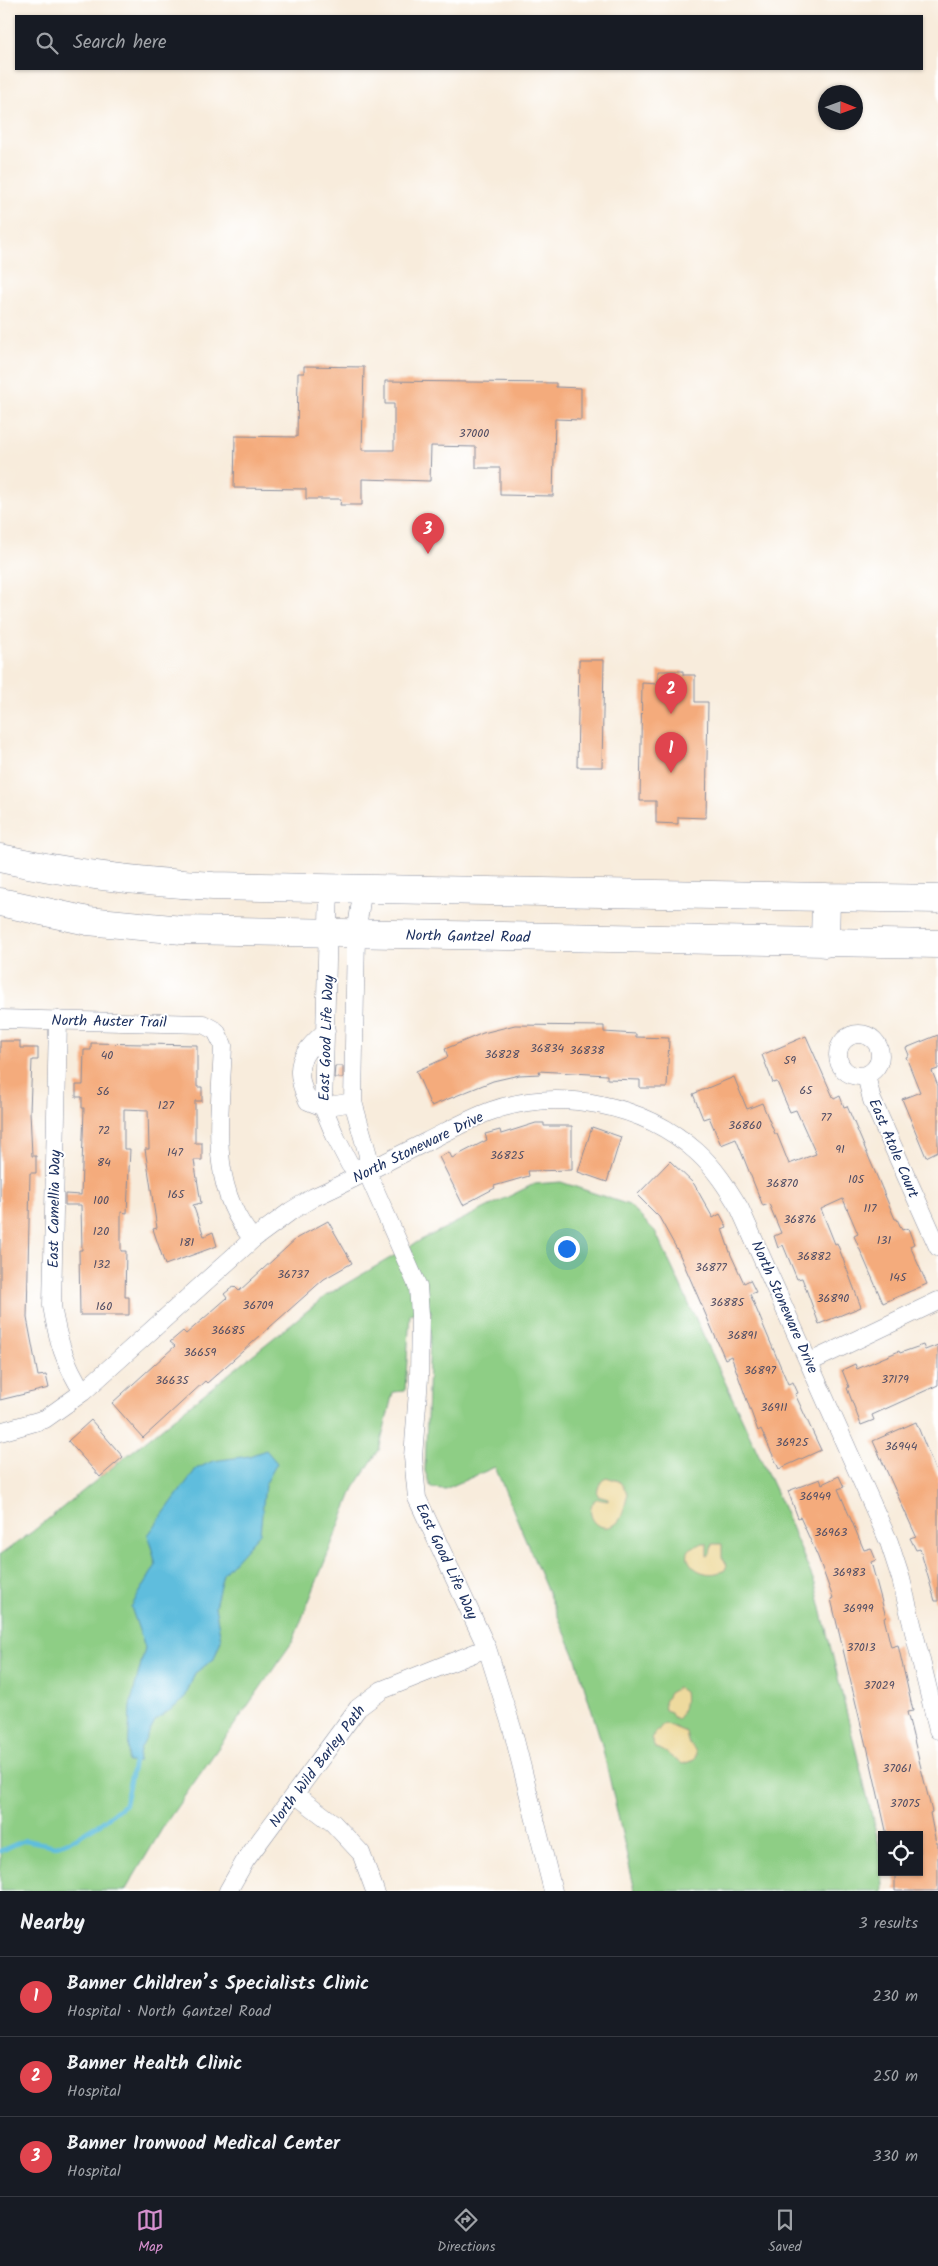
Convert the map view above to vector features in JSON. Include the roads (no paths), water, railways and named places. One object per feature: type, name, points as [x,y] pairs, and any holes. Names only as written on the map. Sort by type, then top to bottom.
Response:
[{"type":"main road","points":[[0,858],[58,870],[149,882],[329,888],[938,899]]},
{"type":"main road","points":[[825,943],[826,897]]},
{"type":"main road","name":"North Gantzel Road","points":[[0,902],[88,921],[182,930],[938,944]]},
{"type":"street","name":"East Good Life Way","points":[[329,888],[324,1107],[336,1138],[350,1165],[367,1172]]},
{"type":"street","name":"East Good Life Way","points":[[363,888],[356,934],[352,1102],[368,1155],[367,1172],[418,1287],[420,1314],[419,1378],[413,1456],[417,1498],[487,1648],[512,1728],[552,1891]]},
{"type":"street","name":"North Auster Trail","points":[[0,1019],[203,1024],[216,1031],[223,1045],[220,1154],[222,1178],[230,1205],[240,1224],[253,1239]]},
{"type":"street","name":"East Camellia Way","points":[[58,1020],[52,1306],[57,1335],[68,1368],[83,1392]]},
{"type":"street","points":[[326,1030],[310,1045],[302,1058],[300,1068],[301,1086],[308,1102],[324,1107],[352,1102]]},
{"type":"street","name":"East Atole Court","points":[[866,1075],[872,1100],[938,1247]]},
{"type":"street","name":"North Stoneware Drive","points":[[0,1432],[45,1419],[83,1392],[253,1239],[291,1211],[314,1197],[472,1119],[493,1110],[546,1100],[586,1101],[642,1118],[678,1137],[698,1153],[727,1188],[740,1209],[889,1542],[901,1578],[938,1730]]},
{"type":"street","points":[[810,1362],[938,1301]]},
{"type":"street","name":"North Wild Barley Path","points":[[228,1891],[245,1861],[296,1795],[358,1708],[382,1690],[487,1648]]},
{"type":"street","points":[[296,1795],[333,1823],[361,1852],[375,1891]]},
{"type":"water","points":[[266,1450],[277,1463],[265,1485],[260,1533],[223,1574],[215,1606],[221,1640],[214,1659],[195,1673],[184,1700],[155,1721],[140,1750],[138,1762],[128,1762],[130,1706],[145,1648],[131,1607],[156,1565],[148,1535],[196,1469],[213,1461],[249,1456]]},
{"type":"waterway","points":[[0,1851],[25,1840],[56,1846],[76,1838],[101,1823],[125,1804],[134,1762]]},
{"type":"place","name":"Banner Ironwood Medical Center","points":[[428,554]]},
{"type":"place","name":"Banner Health Clinic","points":[[671,714]]},
{"type":"place","name":"Banner Children’s Specialists Clinic","points":[[671,773]]}]
